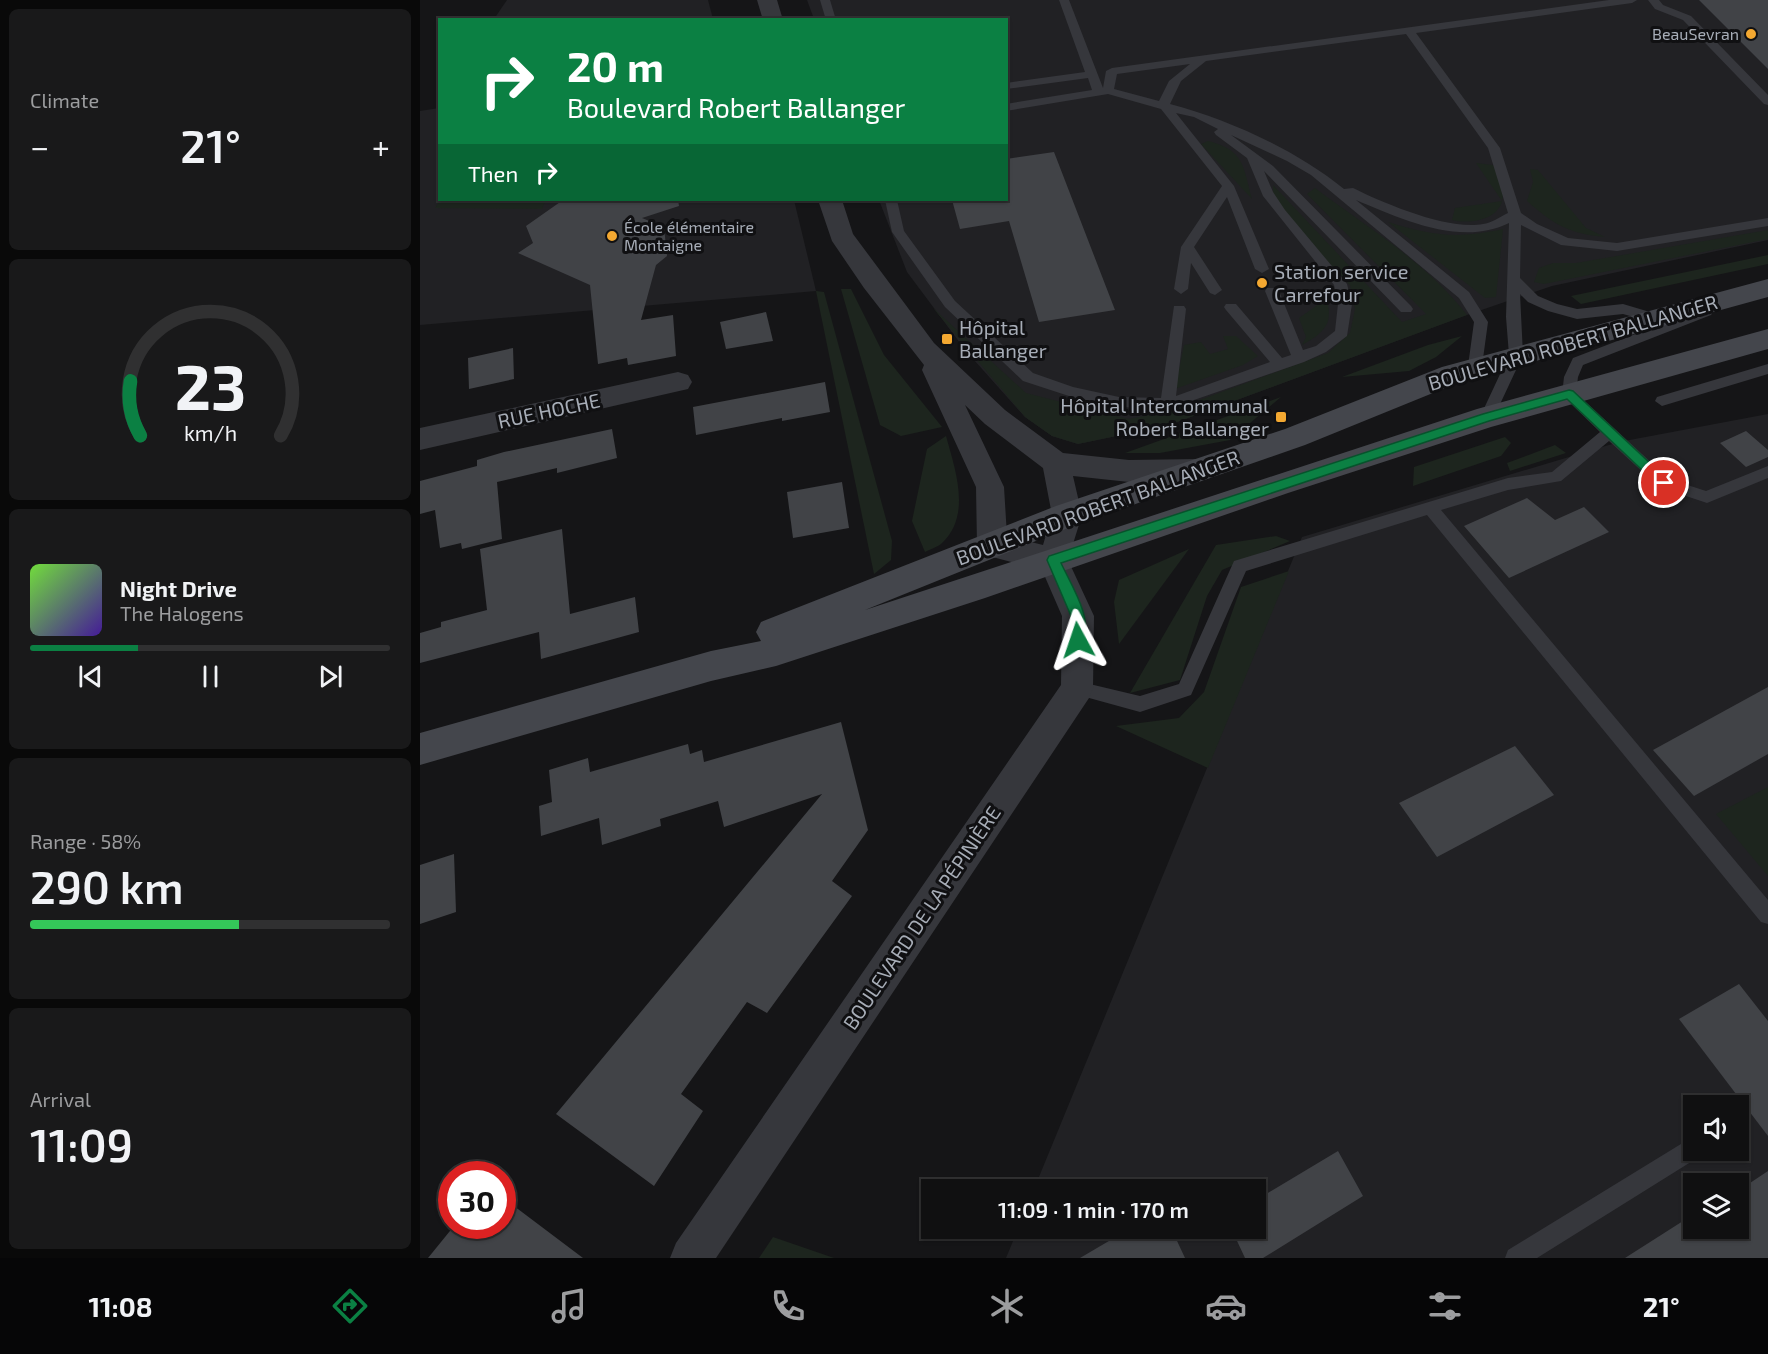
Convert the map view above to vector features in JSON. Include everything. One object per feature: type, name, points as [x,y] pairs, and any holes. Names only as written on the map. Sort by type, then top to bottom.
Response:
[{"type":"main road","name":"BOULEVARD ROBERT BALLANGER","points":[[711,666],[770,633],[1066,515],[1295,437],[1475,366],[1767,288]]},
{"type":"main road","name":"BOULEVARD ROBERT BALLANGER","points":[[420,749],[711,666],[776,652],[985,585],[1053,560],[1487,417],[1768,339]]},
{"type":"street","points":[[767,0],[772,18]]},
{"type":"street","points":[[831,201],[841,234],[873,282],[925,350],[995,417],[1056,463],[1129,471],[1200,470]]},
{"type":"street","points":[[925,350],[958,414],[990,487],[992,545],[1053,560]]},
{"type":"street","name":"RUE HOCHE","points":[[420,439],[678,382]]},
{"type":"street","points":[[1056,463],[1066,515],[1053,560],[1078,616],[1077,688]]},
{"type":"street","name":"BOULEVARD DE LA PÉPINIÈRE","points":[[691,1258],[1077,688]]},
{"type":"lane","points":[[825,0],[830,18]]},
{"type":"lane","points":[[1064,0],[1093,74],[1103,91]]},
{"type":"lane","points":[[1103,91],[1112,71],[1632,0]]},
{"type":"lane","points":[[1653,0],[1659,7],[1687,18],[1768,102]]},
{"type":"lane","points":[[1409,31],[1494,148],[1515,215],[1513,318],[1516,355],[1487,417]]},
{"type":"lane","points":[[1164,105],[1168,88],[1181,75],[1204,59]]},
{"type":"lane","points":[[1008,86],[1093,74]]},
{"type":"lane","points":[[1008,108],[1103,91],[1198,115],[1291,158],[1362,198],[1445,225],[1480,230],[1515,215]]},
{"type":"lane","points":[[1164,105],[1228,186],[1262,269]]},
{"type":"lane","points":[[1198,115],[1269,169],[1406,309]]},
{"type":"lane","points":[[891,201],[898,232],[950,304],[1028,377],[1071,392],[1119,402],[1168,404],[1299,358],[1321,349],[1342,333],[1345,304],[1340,284],[1267,193],[1252,156]]},
{"type":"lane","points":[[1315,172],[1464,295],[1481,322],[1475,366]]},
{"type":"lane","points":[[1181,289],[1187,247],[1228,186]]},
{"type":"lane","points":[[1515,215],[1533,227],[1566,242],[1617,247],[1768,222]]},
{"type":"lane","points":[[1187,247],[1215,290]]},
{"type":"lane","points":[[1514,279],[1533,298],[1553,308],[1576,314],[1623,309],[1655,318]]},
{"type":"lane","points":[[1767,288],[1578,362],[1571,377],[1569,394],[1664,483],[1707,497],[1768,472]]},
{"type":"lane","points":[[1272,291],[1299,358]]},
{"type":"lane","points":[[1231,307],[1280,364]]},
{"type":"lane","points":[[1168,404],[1179,309]]},
{"type":"lane","points":[[1662,401],[1768,369]]},
{"type":"lane","points":[[1077,688],[1140,704],[1185,690],[1240,566],[1508,484],[1556,477],[1608,433]]},
{"type":"lane","points":[[1430,508],[1768,915]]},
{"type":"lane","points":[[1516,1258],[1683,1154]]},
{"type":"shaded area","points":[[507,0],[708,0],[713,18],[495,18]]},
{"type":"shaded area","points":[[807,0],[1768,0],[1768,240],[1552,286],[1461,317],[1169,425],[1078,444],[1052,436],[1025,417],[966,351],[907,272],[879,201],[1008,201],[1008,18],[814,18]]},
{"type":"shaded area","name":"École élémentaire Montaigne","points":[[438,108],[438,201],[794,201],[816,291],[420,325],[420,111]]},
{"type":"shaded area","points":[[1208,141],[1229,149],[1236,155],[1244,169],[1252,199],[1201,144]]},
{"type":"shaded area","points":[[1476,163],[1501,166],[1502,201]]},
{"type":"shaded area","points":[[1530,169],[1538,170],[1586,228],[1605,237],[1592,236],[1562,226],[1527,201],[1533,182]]},
{"type":"shaded area","points":[[1273,185],[1402,322],[1426,314],[1307,194],[1315,188],[1415,262],[1451,296],[1467,315],[1169,425],[1078,444],[1052,436],[1025,417],[933,308],[1026,393],[1128,419],[1167,412],[1328,353],[1350,333],[1355,309],[1350,285],[1281,213],[1273,201]]},
{"type":"shaded area","points":[[439,201],[546,201],[542,209],[435,208]]},
{"type":"shaded area","points":[[1502,201],[1494,213],[1481,220],[1466,222],[1452,220],[1455,208]]},
{"type":"shaded area","points":[[1388,222],[1432,233],[1458,235],[1503,229],[1496,297],[1485,298]]},
{"type":"shaded area","points":[[1768,230],[1768,239],[1544,284],[1534,282],[1539,268],[1553,263],[1576,263]]},
{"type":"shaded area","points":[[1768,255],[1768,264],[1581,304],[1571,296]]},
{"type":"shaded area","points":[[841,289],[851,289],[884,355],[942,427],[901,436],[880,425]]},
{"type":"shaded area","points":[[1324,289],[1329,309],[1327,323],[1319,334],[1302,345],[1306,337],[1299,318],[1319,304]]},
{"type":"shaded area","points":[[816,291],[824,292],[892,541],[891,560],[874,574]]},
{"type":"shaded area","points":[[1223,336],[1236,336],[1258,356],[1243,365],[1169,391],[1179,370],[1184,345],[1201,342],[1210,354],[1228,349]]},
{"type":"shaded area","points":[[1462,336],[1436,357],[1409,371],[1342,377],[1428,345]]},
{"type":"shaded area","points":[[1281,397],[1230,440],[1160,453],[1125,453]]},
{"type":"shaded area","points":[[1768,414],[1768,1258],[1006,1258],[1014,1239],[1266,1239],[1266,1179],[1038,1179],[1302,537],[1619,442]]},
{"type":"shaded area","points":[[946,436],[959,491],[957,519],[951,532],[942,543],[925,552],[912,521],[927,449]]},
{"type":"shaded area","points":[[1505,437],[1511,443],[1501,456],[1413,486],[1414,467]]},
{"type":"shaded area","points":[[1555,445],[1566,453],[1510,471],[1507,463]]},
{"type":"shaded area","points":[[1276,536],[1290,541],[1222,570],[1207,596],[1180,680],[1130,693],[1216,545]]},
{"type":"shaded area","points":[[1189,549],[1119,644],[1114,602],[1119,580]]},
{"type":"shaded area","points":[[1289,571],[1208,768],[1116,726],[1179,718],[1204,692],[1241,587]]},
{"type":"shaded area","points":[[1768,787],[1768,876],[1716,814]]},
{"type":"shaded area","points":[[773,1237],[834,1258],[759,1258]]},
{"type":"building","name":"BeauSevran","points":[[1699,0],[1768,0],[1768,69]]},
{"type":"building","points":[[1054,152],[1115,310],[1039,322],[1009,221],[960,229],[952,201],[1008,201],[1008,159]]},
{"type":"building","points":[[562,201],[678,201],[679,206],[642,218],[664,227],[667,256],[656,265],[641,320],[673,315],[676,356],[628,365],[627,358],[598,364],[590,285],[518,253],[533,243],[526,226]]},
{"type":"building","points":[[766,312],[773,341],[726,349],[720,322]]},
{"type":"building","points":[[513,348],[514,379],[469,389],[468,358]]},
{"type":"building","points":[[825,382],[830,412],[782,421],[782,418],[696,435],[693,407]]},
{"type":"building","points":[[612,429],[617,458],[557,473],[557,468],[497,482],[502,539],[462,549],[461,543],[440,548],[435,510],[420,514],[420,481],[477,466],[477,460],[504,452]]},
{"type":"building","points":[[1746,431],[1768,450],[1768,457],[1746,467],[1720,443]]},
{"type":"building","points":[[842,482],[849,528],[793,538],[787,492]]},
{"type":"building","points":[[1527,498],[1555,520],[1584,507],[1609,532],[1509,578],[1464,526]]},
{"type":"building","points":[[562,529],[570,614],[635,597],[639,632],[541,659],[539,632],[420,663],[420,633],[441,627],[441,622],[487,610],[480,549]]},
{"type":"building","points":[[1768,687],[1768,754],[1694,796],[1653,750]]},
{"type":"building","points":[[841,722],[868,830],[832,881],[852,896],[767,1013],[747,1002],[681,1094],[703,1111],[654,1186],[556,1114],[822,794],[724,827],[718,801],[660,819],[661,826],[602,845],[599,818],[541,836],[539,806],[552,802],[549,770],[588,758],[590,772],[688,744],[690,754],[702,750],[704,762]]},
{"type":"building","points":[[1515,746],[1554,795],[1437,857],[1399,803]]},
{"type":"building","points":[[454,854],[456,912],[420,924],[420,865]]},
{"type":"building","points":[[1739,984],[1768,1021],[1768,1136],[1749,1111],[1749,1095],[1737,1095],[1679,1019]]},
{"type":"building","points":[[1338,1151],[1363,1196],[1263,1258],[1245,1258],[1236,1239],[1266,1239],[1266,1194]]},
{"type":"building","points":[[1768,1171],[1768,1258],[1625,1258],[1683,1221],[1683,1239],[1749,1239],[1749,1184]]},
{"type":"building","points":[[516,1208],[583,1258],[428,1258],[443,1239],[516,1239]]},
{"type":"building","points":[[1112,1239],[1176,1239],[1185,1258],[1080,1258]]},
{"type":"place","name":"BeauSevran","points":[[1751,34]]},
{"type":"place","name":"École élémentaire Montaigne","points":[[612,236]]},
{"type":"place","name":"Station service Carrefour","points":[[1262,283]]},
{"type":"place","name":"Hôpital Ballanger","points":[[947,339]]},
{"type":"place","name":"Hôpital Intercommunal Robert Ballanger","points":[[1281,417]]},
{"type":"route","points":[[1078,640],[1078,616],[1053,560],[1309,474],[1487,417],[1569,394],[1664,483]]}]
